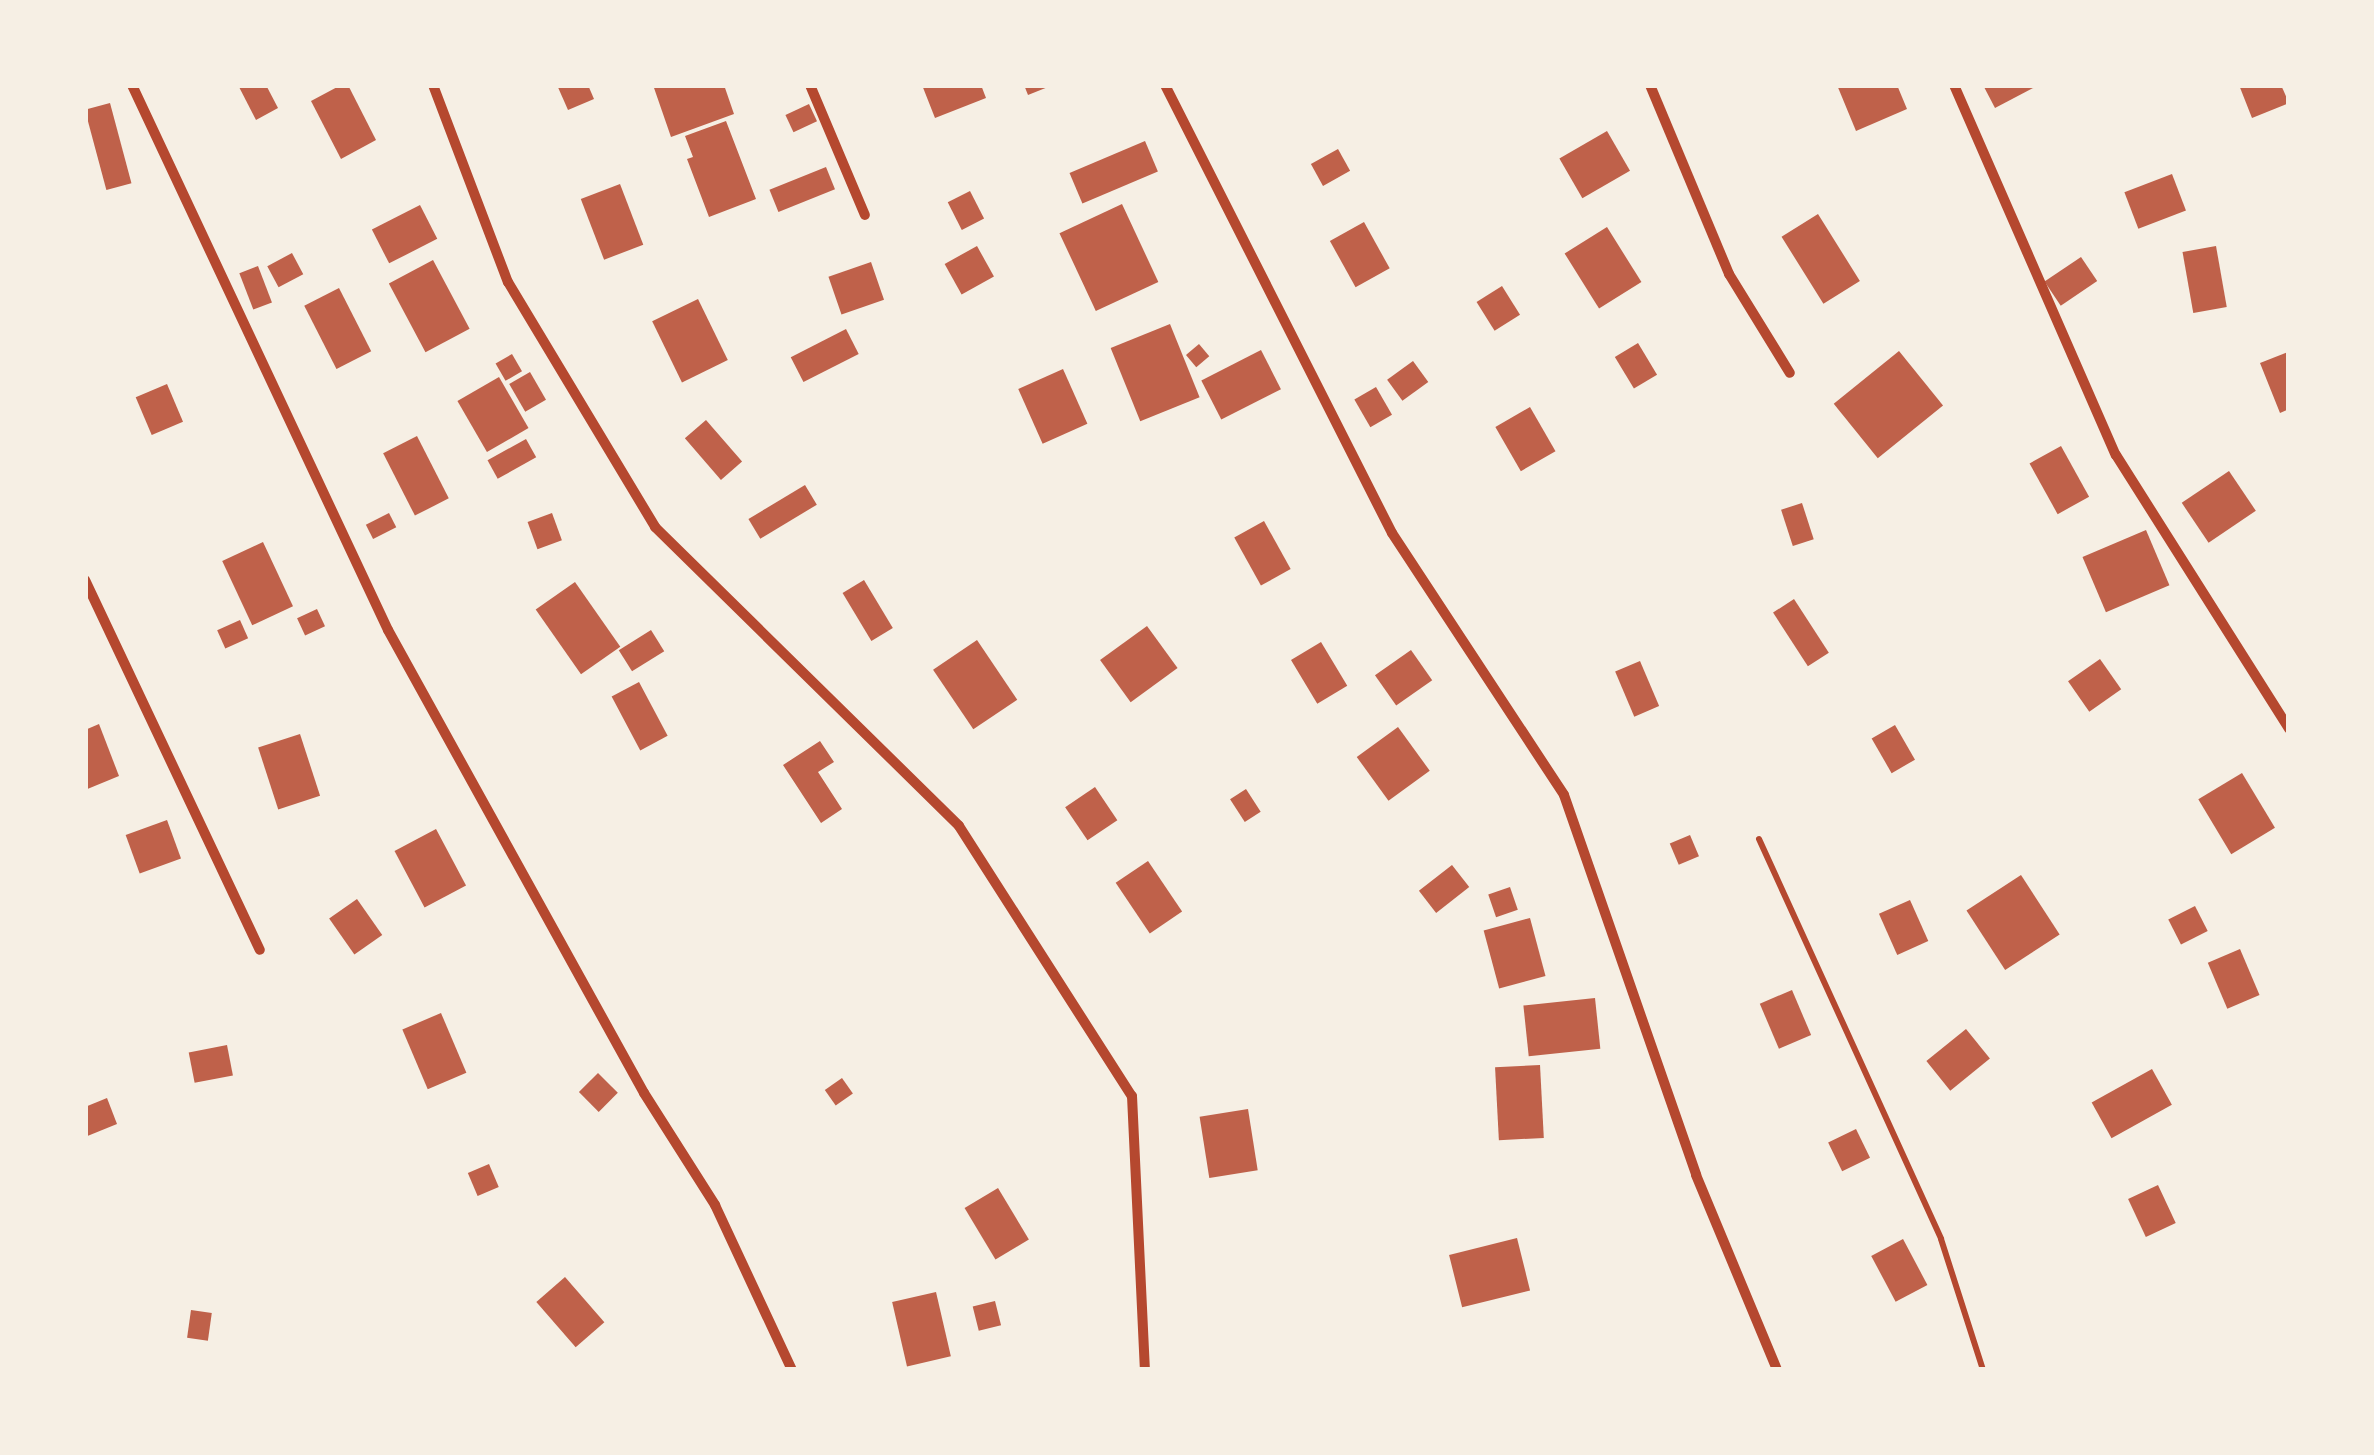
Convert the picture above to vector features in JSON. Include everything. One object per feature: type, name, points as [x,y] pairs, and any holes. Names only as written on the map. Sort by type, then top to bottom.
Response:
[{"type":"street","points":[[132,85],[388,630],[644,1093],[714,1205],[792,1370]]},
{"type":"street","points":[[434,85],[508,282],[655,527],[959,826],[1132,1096],[1145,1370]]},
{"type":"street","points":[[810,85],[865,215]]},
{"type":"street","points":[[1164,85],[1392,534],[1564,795],[1689,1156],[1776,1370]]},
{"type":"street","points":[[1650,85],[1729,274],[1790,373]]},
{"type":"street","points":[[1954,85],[2116,455],[2289,729]]},
{"type":"street","points":[[85,580],[260,950]]},
{"type":"path","points":[[1759,839],[1941,1239],[1983,1370]]},
{"type":"building","points":[[238,85],[266,85],[278,108],[256,120]]},
{"type":"building","points":[[348,85],[376,140],[341,159],[311,101]]},
{"type":"building","points":[[557,85],[588,85],[594,99],[568,110]]},
{"type":"building","points":[[653,85],[724,85],[734,114],[671,137]]},
{"type":"building","points":[[922,85],[981,85],[986,98],[935,118]]},
{"type":"building","points":[[1024,85],[1053,85],[1028,95]]},
{"type":"building","points":[[1837,85],[1897,85],[1907,109],[1856,131]]},
{"type":"building","points":[[1983,85],[2039,85],[1995,108]]},
{"type":"building","points":[[2239,85],[2281,85],[2289,103],[2252,118]]},
{"type":"building","points":[[110,103],[131,183],[106,190],[85,110]]},
{"type":"building","points":[[809,104],[817,121],[793,132],[785,115]]},
{"type":"building","points":[[726,121],[756,199],[709,217],[687,159],[693,157],[685,136]]},
{"type":"building","points":[[1607,131],[1630,171],[1582,198],[1559,158]]},
{"type":"building","points":[[1145,141],[1158,171],[1082,203],[1070,173]]},
{"type":"building","points":[[1338,149],[1350,171],[1323,186],[1311,164]]},
{"type":"building","points":[[826,167],[835,189],[778,212],[769,190]]},
{"type":"building","points":[[2172,174],[2186,210],[2138,229],[2124,192]]},
{"type":"building","points":[[620,184],[643,245],[604,260],[581,199]]},
{"type":"building","points":[[970,191],[984,219],[962,230],[948,202]]},
{"type":"building","points":[[1122,204],[1158,282],[1096,311],[1059,233]]},
{"type":"building","points":[[420,205],[437,239],[389,263],[372,230]]},
{"type":"building","points":[[1818,214],[1860,281],[1823,304],[1782,237]]},
{"type":"building","points":[[1364,222],[1390,268],[1356,287],[1330,241]]},
{"type":"building","points":[[1607,227],[1641,282],[1599,309],[1565,253]]},
{"type":"building","points":[[977,246],[994,277],[962,295],[945,264]]},
{"type":"building","points":[[2216,246],[2227,307],[2193,313],[2183,252]]},
{"type":"building","points":[[292,253],[303,274],[279,287],[267,266]]},
{"type":"building","points":[[2081,257],[2097,281],[2061,306],[2045,282]]},
{"type":"building","points":[[433,260],[470,329],[425,352],[389,283]]},
{"type":"building","points":[[871,262],[884,300],[841,314],[828,277]]},
{"type":"building","points":[[258,266],[272,302],[253,310],[239,273]]},
{"type":"building","points":[[1502,286],[1520,315],[1495,331],[1477,302]]},
{"type":"building","points":[[339,288],[371,351],[336,369],[304,306]]},
{"type":"building","points":[[698,299],[728,360],[682,382],[652,321]]},
{"type":"building","points":[[1170,324],[1200,397],[1140,421],[1111,348]]},
{"type":"building","points":[[846,329],[859,354],[803,382],[791,357]]},
{"type":"building","points":[[1638,343],[1657,375],[1634,389],[1615,357]]},
{"type":"building","points":[[1199,344],[1209,356],[1196,367],[1186,355]]},
{"type":"building","points":[[1261,350],[1281,389],[1221,420],[1201,380]]},
{"type":"building","points":[[1899,351],[1943,405],[1878,458],[1834,404]]},
{"type":"building","points":[[2288,352],[2289,409],[2280,413],[2260,363]]},
{"type":"building","points":[[512,354],[522,371],[506,381],[496,364]]},
{"type":"building","points":[[1413,361],[1428,382],[1402,401],[1387,380]]},
{"type":"building","points":[[1063,369],[1087,424],[1043,444],[1018,389]]},
{"type":"building","points":[[530,372],[546,400],[525,412],[509,384]]},
{"type":"building","points":[[499,377],[528,428],[487,452],[457,401]]},
{"type":"building","points":[[167,384],[183,422],[152,435],[136,397]]},
{"type":"building","points":[[1376,387],[1392,415],[1370,427],[1354,400]]},
{"type":"building","points":[[1530,407],[1556,451],[1521,471],[1495,427]]},
{"type":"building","points":[[706,420],[742,462],[721,480],[685,438]]},
{"type":"building","points":[[417,436],[449,498],[415,516],[383,453]]},
{"type":"building","points":[[526,439],[536,457],[498,479],[488,460]]},
{"type":"building","points":[[2061,446],[2089,497],[2058,514],[2030,463]]},
{"type":"building","points":[[2229,471],[2256,511],[2209,543],[2182,503]]},
{"type":"building","points":[[805,485],[817,505],[760,539],[748,519]]},
{"type":"building","points":[[1802,503],[1814,539],[1793,546],[1781,510]]},
{"type":"building","points":[[389,513],[396,527],[373,539],[366,525]]},
{"type":"building","points":[[552,513],[562,540],[537,549],[528,522]]},
{"type":"building","points":[[1264,521],[1291,569],[1261,586],[1234,537]]},
{"type":"building","points":[[2146,530],[2169,585],[2106,612],[2082,557]]},
{"type":"building","points":[[263,542],[293,606],[252,625],[222,561]]},
{"type":"building","points":[[864,580],[893,628],[871,641],[843,593]]},
{"type":"building","points":[[575,582],[620,647],[581,674],[536,610]]},
{"type":"building","points":[[1794,599],[1829,653],[1808,666],[1773,613]]},
{"type":"building","points":[[317,609],[325,626],[305,636],[297,618]]},
{"type":"building","points":[[240,620],[248,638],[225,648],[217,630]]},
{"type":"building","points":[[1147,626],[1178,668],[1131,702],[1100,660]]},
{"type":"building","points":[[651,630],[664,651],[632,671],[619,650]]},
{"type":"building","points":[[977,640],[1017,700],[973,729],[933,670]]},
{"type":"building","points":[[1321,642],[1347,686],[1317,704],[1291,660]]},
{"type":"building","points":[[1411,650],[1432,680],[1396,706],[1375,675]]},
{"type":"building","points":[[2100,659],[2121,689],[2089,712],[2068,681]]},
{"type":"building","points":[[1640,661],[1659,706],[1634,717],[1615,672]]},
{"type":"building","points":[[639,682],[668,736],[640,750],[612,697]]},
{"type":"building","points":[[99,724],[119,776],[85,790],[85,730]]},
{"type":"building","points":[[1895,725],[1915,760],[1892,773],[1872,738]]},
{"type":"building","points":[[1398,727],[1430,771],[1388,801],[1357,757]]},
{"type":"building","points":[[300,734],[320,796],[278,809],[258,748]]},
{"type":"building","points":[[820,741],[834,762],[818,772],[842,809],[821,823],[783,765]]},
{"type":"building","points":[[2242,773],[2275,828],[2231,854],[2198,799]]},
{"type":"building","points":[[1095,787],[1117,820],[1088,840],[1065,807]]},
{"type":"building","points":[[1246,789],[1261,812],[1245,822],[1230,799]]},
{"type":"building","points":[[167,820],[181,859],[140,874],[126,835]]},
{"type":"building","points":[[436,829],[466,886],[425,908],[395,851]]},
{"type":"building","points":[[1690,835],[1699,856],[1679,865],[1670,844]]},
{"type":"building","points":[[1148,861],[1182,912],[1150,933],[1116,883]]},
{"type":"building","points":[[1452,865],[1469,887],[1436,913],[1419,891]]},
{"type":"building","points":[[2021,875],[2060,935],[2005,970],[1966,910]]},
{"type":"building","points":[[1510,887],[1518,910],[1496,917],[1488,894]]},
{"type":"building","points":[[357,899],[382,935],[354,955],[329,919]]},
{"type":"building","points":[[1910,900],[1928,941],[1897,955],[1879,914]]},
{"type":"building","points":[[2195,906],[2208,931],[2181,945],[2168,920]]},
{"type":"building","points":[[1530,918],[1546,976],[1499,988],[1484,930]]},
{"type":"building","points":[[2240,949],[2260,995],[2227,1009],[2208,963]]},
{"type":"building","points":[[1792,990],[1811,1035],[1779,1049],[1760,1004]]},
{"type":"building","points":[[1595,998],[1600,1049],[1529,1056],[1523,1006]]},
{"type":"building","points":[[441,1013],[466,1073],[428,1089],[402,1029]]},
{"type":"building","points":[[1966,1029],[1990,1059],[1950,1091],[1926,1061]]},
{"type":"building","points":[[227,1045],[233,1075],[195,1083],[189,1052]]},
{"type":"building","points":[[1540,1065],[1544,1138],[1499,1140],[1495,1067]]},
{"type":"building","points":[[2152,1069],[2172,1105],[2112,1138],[2092,1102]]},
{"type":"building","points":[[598,1073],[618,1093],[599,1112],[579,1092]]},
{"type":"building","points":[[842,1078],[853,1094],[836,1106],[825,1090]]},
{"type":"building","points":[[107,1098],[117,1124],[85,1137],[85,1107]]},
{"type":"building","points":[[1248,1109],[1258,1170],[1209,1178],[1200,1117]]},
{"type":"building","points":[[1856,1129],[1870,1158],[1842,1171],[1828,1143]]},
{"type":"building","points":[[489,1164],[499,1187],[478,1196],[468,1173]]},
{"type":"building","points":[[2158,1185],[2176,1223],[2146,1237],[2128,1199]]},
{"type":"building","points":[[998,1188],[1029,1239],[995,1260],[965,1208]]},
{"type":"building","points":[[1517,1238],[1530,1290],[1462,1307],[1449,1255]]},
{"type":"building","points":[[1903,1239],[1927,1285],[1896,1302],[1871,1256]]},
{"type":"building","points":[[565,1277],[604,1322],[576,1347],[536,1302]]},
{"type":"building","points":[[936,1292],[951,1356],[907,1366],[892,1302]]},
{"type":"building","points":[[995,1301],[1001,1325],[979,1331],[973,1307]]},
{"type":"building","points":[[191,1310],[212,1313],[208,1341],[187,1338]]}]
